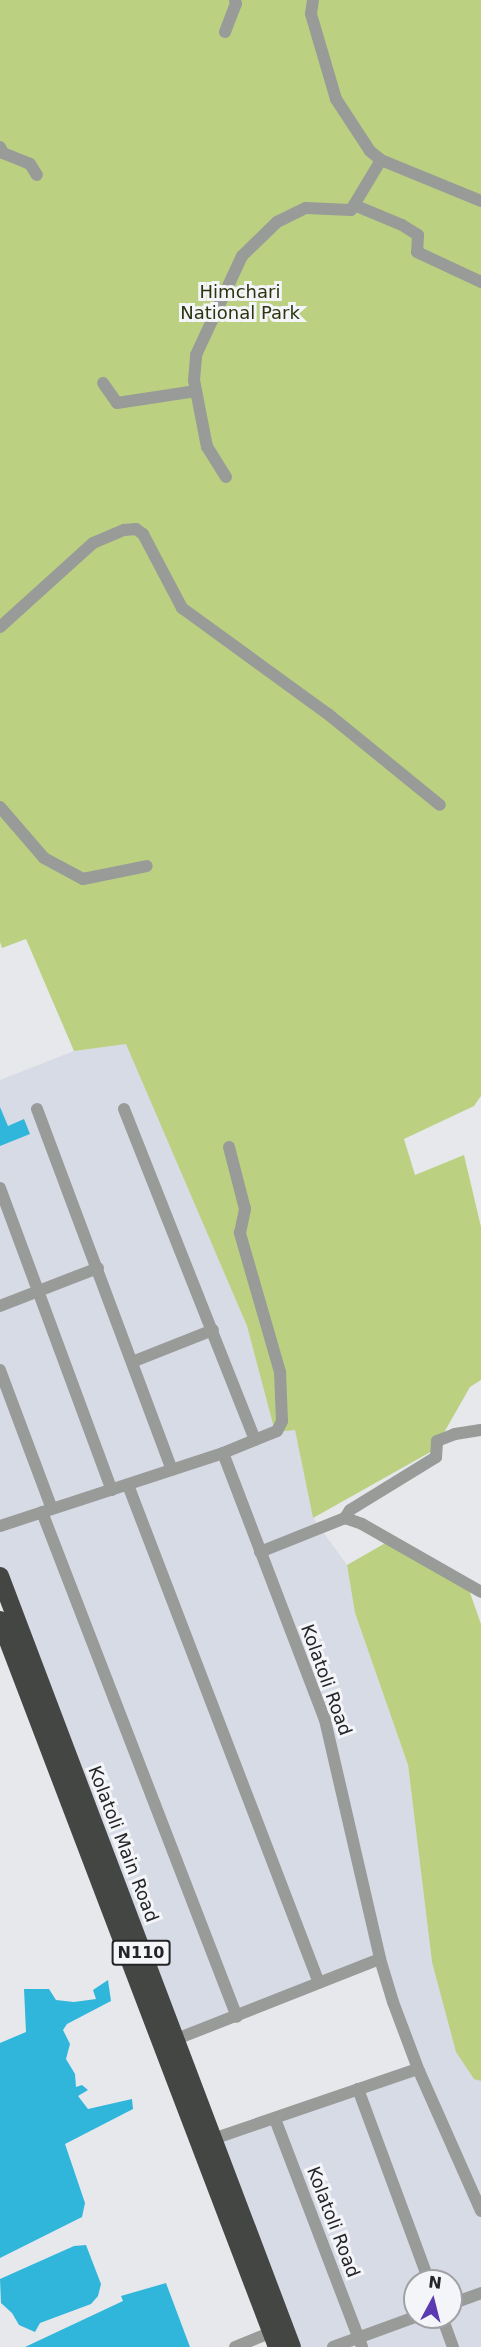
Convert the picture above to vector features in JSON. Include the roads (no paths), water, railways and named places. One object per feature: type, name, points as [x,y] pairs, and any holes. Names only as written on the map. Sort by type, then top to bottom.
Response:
[{"type":"highway","name":"Kolatoli Main Road","points":[[0,1576],[174,2040],[185,2086],[213,2139],[277,2340]]},
{"type":"highway","name":"Kolatoli Main Road","points":[[0,1620],[185,2086],[277,2340]]},
{"type":"highway","name":"N110","points":[[277,2340],[292,2347]]},
{"type":"street","points":[[225,32],[236,4],[235,0]]},
{"type":"street","points":[[313,0],[311,14],[336,99],[370,151],[381,160],[481,201]]},
{"type":"street","points":[[0,147],[3,153],[30,164],[37,175]]},
{"type":"street","points":[[226,477],[207,447],[194,380],[196,355],[242,256],[277,222],[306,208],[351,210],[381,160]]},
{"type":"street","points":[[354,205],[418,235],[417,252],[480,277]]},
{"type":"street","points":[[103,383],[117,403],[196,391]]},
{"type":"street","points":[[0,627],[93,543],[124,530],[136,530],[143,534],[182,608],[328,714],[440,805]]},
{"type":"street","points":[[0,807],[44,858],[83,879],[147,866]]},
{"type":"street","points":[[124,1109],[255,1440]]},
{"type":"street","points":[[37,1110],[172,1470]]},
{"type":"street","points":[[0,1526],[223,1453],[277,1431],[282,1421],[280,1372],[240,1233],[245,1209],[229,1147]]},
{"type":"street","points":[[0,1188],[112,1490]]},
{"type":"street","points":[[0,1306],[98,1268]]},
{"type":"street","points":[[132,1362],[213,1330]]},
{"type":"street","points":[[0,1370],[47,1510],[237,2017]]},
{"type":"street","points":[[260,1552],[345,1518],[350,1510],[436,1457],[437,1441],[455,1434],[481,1430]]},
{"type":"street","name":"Kolatoli Road","points":[[223,1453],[325,1720],[380,1959],[419,2071]]},
{"type":"street","points":[[128,1485],[319,1983]]},
{"type":"street","points":[[345,1518],[362,1524],[481,1592]]},
{"type":"street","points":[[174,2040],[380,1959]]},
{"type":"street","points":[[213,2139],[415,2070],[419,2071],[481,2211]]},
{"type":"street","points":[[358,2089],[425,2269]]},
{"type":"street","name":"Kolatoli Road","points":[[275,2119],[360,2342]]},
{"type":"street","points":[[463,2300],[481,2293]]},
{"type":"street","points":[[333,2347],[360,2342],[403,2322]]},
{"type":"street","points":[[446,2329],[453,2347]]},
{"type":"street","points":[[235,2347],[277,2340]]},
{"type":"water","points":[[0,1107],[8,1126],[24,1119],[30,1134],[0,1146]]},
{"type":"water","points":[[108,1980],[111,2001],[67,2024],[63,2030],[70,2044],[66,2059],[75,2074],[76,2087],[82,2085],[88,2090],[78,2096],[88,2109],[132,2099],[133,2109],[65,2144],[85,2203],[82,2217],[0,2258],[0,2043],[26,2032],[24,1989],[49,1989],[56,2000],[74,2002],[96,1999],[93,1990]]},
{"type":"water","points":[[86,2245],[101,2284],[98,2296],[91,2304],[40,2323],[35,2332],[19,2325],[12,2313],[1,2303],[0,2279],[74,2246]]},
{"type":"water","points":[[166,2283],[190,2347],[25,2347],[123,2301],[121,2296]]},
{"type":"park label","name":"Himchari National Park","points":[[240,303]]}]
